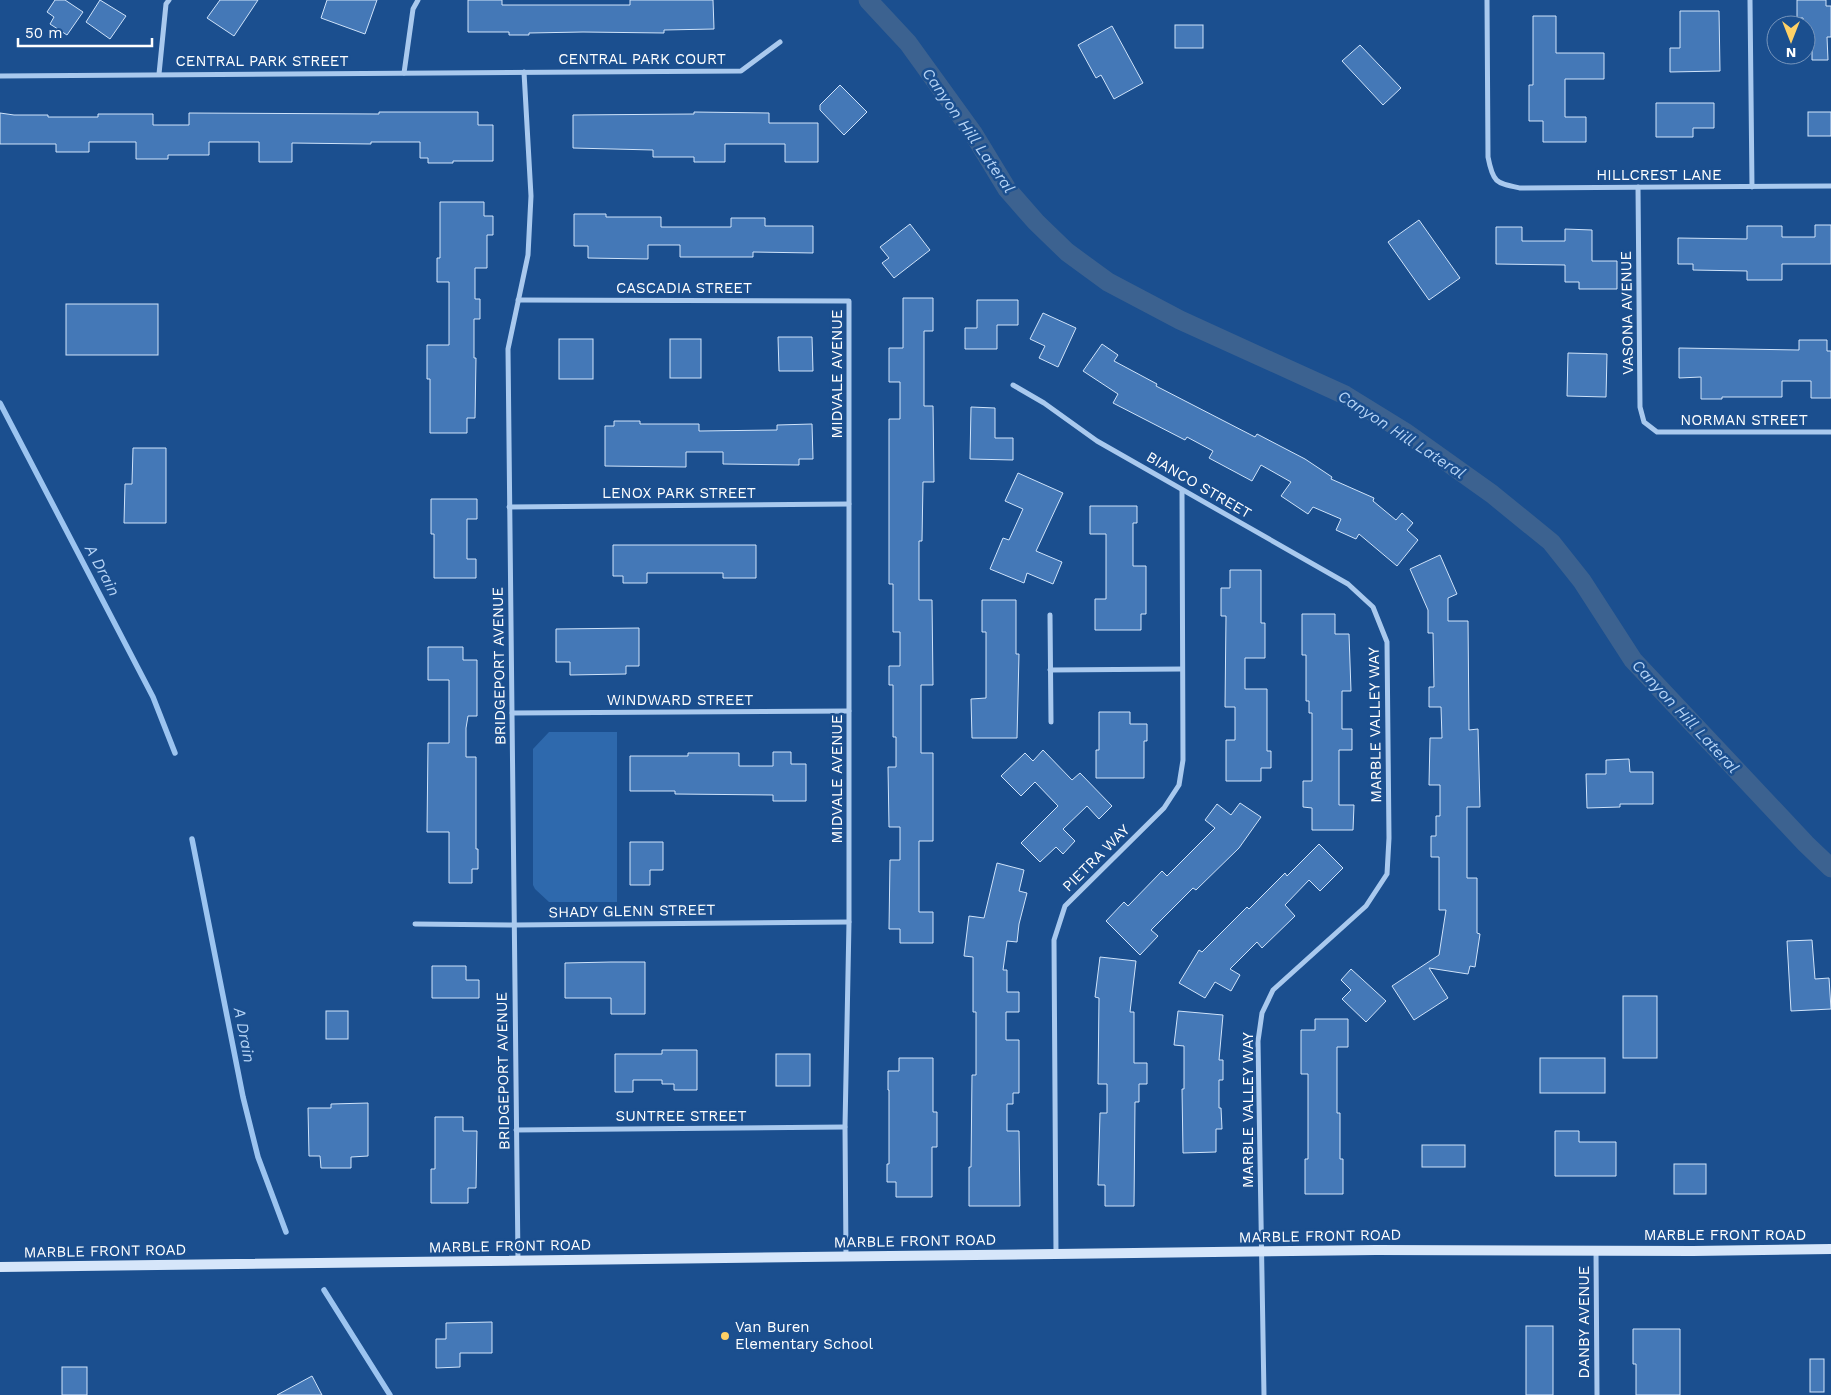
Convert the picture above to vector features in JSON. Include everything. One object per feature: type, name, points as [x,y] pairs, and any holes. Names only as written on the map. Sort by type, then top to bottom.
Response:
[{"type":"street","points":[[159,74],[166,4],[169,0]]},
{"type":"street","points":[[404,73],[413,9],[418,0]]},
{"type":"street","name":"HILLCREST LANE","points":[[1487,0],[1488,157],[1491,175],[1500,184],[1520,188],[1831,186]]},
{"type":"street","points":[[1750,0],[1752,187]]},
{"type":"street","name":"CENTRAL PARK COURT","points":[[524,72],[740,71],[780,42]]},
{"type":"street","name":"CENTRAL PARK STREET","points":[[0,76],[524,72]]},
{"type":"street","name":"BRIDGEPORT AVENUE","points":[[518,1261],[508,349],[528,255],[531,196],[524,72]]},
{"type":"street","name":"VASONA AVENUE","points":[[1638,187],[1640,407],[1644,422],[1658,432]]},
{"type":"street","name":"CASCADIA STREET","points":[[518,300],[849,301]]},
{"type":"street","name":"MIDVALE AVENUE","points":[[846,1258],[845,1127],[849,922],[849,301]]},
{"type":"street","name":"BIANCO STREET","points":[[1013,385],[1044,403],[1096,441],[1348,584],[1373,607]]},
{"type":"street","name":"NORMAN STREET","points":[[1658,432],[1831,432]]},
{"type":"street","name":"PIETRA WAY","points":[[1056,1254],[1054,940],[1065,906],[1164,808],[1179,784],[1183,760],[1182,490]]},
{"type":"street","name":"LENOX PARK STREET","points":[[509,506],[849,504]]},
{"type":"street","name":"MARBLE VALLEY WAY","points":[[1264,1395],[1258,1040],[1262,1013],[1273,990],[1366,906],[1387,874],[1390,838],[1387,642],[1373,607]]},
{"type":"street","points":[[1050,615],[1051,722]]},
{"type":"street","points":[[1050,670],[1182,669]]},
{"type":"street","name":"WINDWARD STREET","points":[[512,713],[849,711]]},
{"type":"street","name":"SHADY GLENN STREET","points":[[415,924],[849,922]]},
{"type":"street","name":"SUNTREE STREET","points":[[516,1130],[845,1127]]},
{"type":"street","name":"DANBY AVENUE","points":[[1596,1250],[1597,1395]]},
{"type":"street","name":"MARBLE FRONT ROAD","points":[[0,1267],[846,1258],[1262,1251],[1831,1250]]},
{"type":"shaded area","points":[[549,732],[617,732],[617,902],[549,902],[533,885],[533,749]]},
{"type":"building","points":[[55,0],[65,0],[83,12],[67,35],[50,24],[54,17],[47,12]]},
{"type":"building","points":[[100,0],[126,16],[110,39],[86,22]]},
{"type":"building","points":[[220,0],[258,0],[234,36],[207,18]]},
{"type":"building","points":[[327,0],[377,0],[365,34],[321,18]]},
{"type":"building","points":[[468,0],[502,0],[502,5],[630,5],[630,0],[713,0],[714,29],[664,30],[664,33],[583,32],[529,33],[529,35],[509,35],[509,32],[468,32]]},
{"type":"building","points":[[1797,0],[1826,0],[1826,6],[1831,6],[1831,37],[1827,37],[1828,60],[1816,60],[1816,15],[1797,15]]},
{"type":"building","points":[[1680,11],[1719,11],[1720,71],[1670,72],[1670,48],[1680,48]]},
{"type":"building","points":[[1533,16],[1556,16],[1556,53],[1604,53],[1604,79],[1565,79],[1565,117],[1586,117],[1586,142],[1543,142],[1543,121],[1529,121],[1529,85],[1533,85]]},
{"type":"building","points":[[1175,25],[1203,25],[1203,48],[1175,48]]},
{"type":"building","points":[[1112,26],[1143,83],[1114,99],[1101,75],[1096,78],[1078,45]]},
{"type":"building","points":[[1360,45],[1401,88],[1383,105],[1342,61]]},
{"type":"building","points":[[840,85],[867,112],[844,135],[820,110],[820,105]]},
{"type":"building","points":[[1656,103],[1714,103],[1714,128],[1693,128],[1693,137],[1656,137]]},
{"type":"building","points":[[379,112],[478,112],[478,125],[493,125],[493,161],[428,163],[428,158],[420,158],[420,142],[371,142],[371,144],[292,143],[292,162],[259,162],[259,142],[209,142],[209,155],[168,155],[168,159],[136,159],[136,142],[89,142],[89,152],[56,152],[56,144],[0,144],[0,113],[48,115],[48,117],[98,117],[98,114],[153,114],[153,125],[189,125],[189,113],[379,114]]},
{"type":"building","points":[[694,112],[769,113],[769,123],[818,123],[818,162],[785,162],[785,144],[725,144],[725,162],[694,162],[694,157],[653,157],[653,150],[573,148],[573,115],[694,114]]},
{"type":"building","points":[[1808,112],[1831,112],[1831,136],[1808,136]]},
{"type":"building","points":[[440,202],[484,202],[484,216],[493,216],[493,235],[487,235],[487,268],[475,268],[475,299],[480,299],[480,319],[474,319],[474,358],[476,358],[475,418],[467,418],[467,433],[430,433],[430,379],[427,379],[427,345],[449,345],[449,282],[437,282],[437,258],[440,258]]},
{"type":"building","points":[[574,214],[606,214],[606,217],[661,217],[661,227],[731,227],[731,218],[765,218],[765,226],[813,226],[813,253],[753,252],[753,257],[680,257],[680,245],[648,245],[648,259],[588,258],[588,246],[574,246]]},
{"type":"building","points":[[1419,220],[1460,278],[1429,300],[1388,242]]},
{"type":"building","points":[[910,224],[930,250],[894,278],[882,263],[889,258],[880,247]]},
{"type":"building","points":[[1815,225],[1831,225],[1831,264],[1782,264],[1782,280],[1747,280],[1747,271],[1693,270],[1693,264],[1678,264],[1678,238],[1747,239],[1747,226],[1782,226],[1782,237],[1815,237]]},
{"type":"building","points":[[1496,227],[1522,227],[1522,241],[1565,241],[1565,229],[1592,230],[1592,261],[1617,261],[1617,289],[1579,289],[1579,282],[1565,282],[1565,265],[1496,264]]},
{"type":"building","points":[[903,298],[933,298],[933,331],[924,331],[924,406],[933,406],[934,482],[923,482],[922,541],[919,541],[919,600],[932,600],[933,685],[921,685],[921,753],[933,753],[933,841],[919,841],[919,912],[933,912],[933,943],[900,943],[900,929],[889,929],[890,860],[900,860],[900,827],[889,827],[888,767],[896,767],[896,737],[893,737],[893,685],[889,685],[889,666],[900,666],[900,632],[893,632],[893,584],[889,584],[889,419],[900,419],[900,382],[889,382],[889,348],[903,348]]},
{"type":"building","points":[[977,300],[1018,300],[1018,325],[997,325],[997,349],[965,349],[965,328],[977,328]]},
{"type":"building","points":[[66,304],[158,304],[158,355],[66,355]]},
{"type":"building","points":[[1043,313],[1076,328],[1058,367],[1039,358],[1045,346],[1030,339]]},
{"type":"building","points":[[778,337],[812,337],[813,371],[779,371]]},
{"type":"building","points":[[559,339],[593,339],[593,379],[559,379]]},
{"type":"building","points":[[670,339],[701,339],[701,378],[670,378]]},
{"type":"building","points":[[1799,340],[1827,340],[1827,351],[1831,351],[1831,398],[1811,398],[1811,381],[1782,381],[1782,397],[1701,399],[1701,377],[1679,378],[1679,348],[1799,350]]},
{"type":"building","points":[[1102,344],[1118,355],[1114,361],[1157,384],[1156,386],[1255,437],[1257,434],[1305,459],[1332,477],[1331,479],[1374,498],[1373,501],[1396,520],[1402,513],[1413,523],[1407,530],[1418,540],[1397,566],[1359,534],[1356,539],[1336,530],[1341,519],[1313,507],[1308,514],[1281,496],[1291,482],[1261,465],[1252,481],[1209,458],[1213,451],[1187,437],[1185,440],[1113,403],[1118,394],[1083,371]]},
{"type":"building","points":[[1568,353],[1607,354],[1606,397],[1567,396]]},
{"type":"building","points":[[971,407],[995,408],[995,438],[1013,438],[1013,460],[970,459]]},
{"type":"building","points":[[614,421],[640,421],[640,424],[699,424],[699,431],[777,430],[777,425],[812,424],[813,459],[799,459],[799,465],[723,464],[723,452],[686,452],[686,467],[605,466],[605,426],[614,426]]},
{"type":"building","points":[[133,448],[166,448],[166,523],[124,523],[125,484],[132,484]]},
{"type":"building","points":[[1018,473],[1063,493],[1036,551],[1062,562],[1053,584],[1027,573],[1024,583],[990,569],[1003,538],[1009,540],[1023,509],[1005,501]]},
{"type":"building","points":[[431,499],[477,499],[477,519],[467,519],[467,559],[476,559],[476,578],[434,578],[434,534],[431,534]]},
{"type":"building","points":[[1090,506],[1137,506],[1137,523],[1133,523],[1133,566],[1146,566],[1146,614],[1141,614],[1141,630],[1095,630],[1095,599],[1106,599],[1106,534],[1090,534]]},
{"type":"building","points":[[613,545],[756,545],[756,578],[723,578],[723,573],[647,573],[647,583],[623,583],[623,576],[613,576]]},
{"type":"building","points":[[1440,555],[1457,594],[1448,598],[1448,621],[1468,621],[1469,730],[1478,729],[1480,807],[1467,807],[1467,878],[1477,878],[1477,933],[1480,934],[1475,967],[1470,966],[1468,974],[1429,968],[1448,998],[1414,1020],[1392,986],[1439,955],[1446,910],[1439,910],[1439,857],[1431,857],[1431,836],[1436,836],[1436,816],[1440,816],[1440,785],[1429,785],[1430,738],[1442,738],[1441,707],[1429,707],[1429,687],[1434,687],[1433,633],[1428,633],[1428,610],[1410,569]]},
{"type":"building","points":[[1230,570],[1261,570],[1261,623],[1265,623],[1265,658],[1245,658],[1245,689],[1267,689],[1267,751],[1271,751],[1271,768],[1261,768],[1261,781],[1226,781],[1226,740],[1235,740],[1235,707],[1225,707],[1226,616],[1221,616],[1221,588],[1230,588]]},
{"type":"building","points":[[982,600],[1016,600],[1016,654],[1019,654],[1017,738],[972,738],[971,699],[986,698],[986,632],[982,632]]},
{"type":"building","points":[[1302,614],[1335,614],[1335,634],[1349,634],[1351,691],[1342,691],[1342,729],[1352,729],[1352,750],[1339,750],[1339,805],[1354,805],[1353,830],[1312,830],[1312,808],[1303,807],[1303,781],[1312,781],[1312,713],[1309,713],[1309,701],[1306,701],[1306,655],[1302,655]]},
{"type":"building","points":[[639,628],[639,666],[626,666],[626,674],[570,675],[570,662],[556,662],[556,629]]},
{"type":"building","points":[[428,647],[463,647],[463,660],[477,660],[477,716],[468,716],[466,728],[466,757],[476,757],[476,849],[478,849],[478,869],[472,869],[472,883],[449,883],[449,832],[427,832],[428,743],[449,743],[449,680],[428,680]]},
{"type":"building","points":[[1099,712],[1130,712],[1130,724],[1147,724],[1147,741],[1144,741],[1144,778],[1096,778],[1096,750],[1099,750]]},
{"type":"building","points":[[1043,750],[1072,780],[1080,773],[1112,806],[1099,819],[1087,806],[1063,829],[1075,841],[1063,854],[1056,847],[1040,862],[1021,843],[1058,806],[1035,782],[1021,796],[1001,776],[1025,753],[1033,761]]},
{"type":"building","points":[[773,752],[791,752],[791,764],[806,764],[806,801],[773,801],[773,795],[675,794],[675,791],[630,791],[630,756],[688,756],[688,753],[739,753],[739,766],[773,766]]},
{"type":"building","points":[[1629,759],[1630,772],[1653,772],[1653,804],[1620,804],[1620,807],[1587,808],[1586,774],[1606,774],[1606,760]]},
{"type":"building","points":[[1240,803],[1261,817],[1239,848],[1196,890],[1193,888],[1151,930],[1158,936],[1140,955],[1106,921],[1124,902],[1128,906],[1162,871],[1167,876],[1215,828],[1205,820],[1217,804],[1231,815]]},
{"type":"building","points":[[630,842],[663,842],[663,870],[650,870],[650,885],[630,885]]},
{"type":"building","points":[[1319,844],[1343,868],[1320,891],[1309,880],[1285,905],[1295,916],[1262,948],[1257,942],[1230,969],[1240,975],[1231,991],[1215,982],[1205,998],[1179,983],[1199,950],[1202,952],[1247,907],[1249,909],[1285,873],[1287,876]]},
{"type":"building","points":[[997,863],[1024,870],[1019,891],[1027,893],[1019,924],[1017,942],[1007,941],[1003,970],[1007,970],[1007,992],[1019,992],[1019,1012],[1006,1012],[1006,1040],[1019,1040],[1019,1093],[1013,1093],[1013,1104],[1007,1104],[1007,1131],[1019,1131],[1020,1206],[969,1206],[972,1075],[976,1075],[976,1012],[973,1012],[973,957],[964,956],[969,916],[984,918]]},
{"type":"building","points":[[1812,940],[1815,979],[1829,978],[1831,1009],[1791,1011],[1787,941]]},
{"type":"building","points":[[1100,957],[1136,961],[1130,1012],[1134,1012],[1134,1063],[1147,1063],[1147,1084],[1139,1084],[1139,1102],[1135,1102],[1134,1206],[1105,1206],[1105,1185],[1098,1185],[1100,1113],[1107,1113],[1107,1084],[1098,1084],[1099,998],[1095,997]]},
{"type":"building","points":[[645,962],[645,1014],[611,1014],[611,998],[565,998],[565,963]]},
{"type":"building","points":[[432,966],[466,966],[466,980],[479,980],[479,998],[432,998]]},
{"type":"building","points":[[1351,969],[1386,1001],[1366,1022],[1342,999],[1351,990],[1341,980]]},
{"type":"building","points":[[1623,996],[1657,996],[1657,1058],[1623,1058]]},
{"type":"building","points":[[326,1011],[348,1011],[348,1039],[326,1039]]},
{"type":"building","points":[[1178,1011],[1223,1015],[1219,1060],[1223,1060],[1223,1080],[1219,1080],[1219,1108],[1221,1108],[1222,1129],[1216,1129],[1216,1152],[1183,1153],[1182,1089],[1184,1089],[1184,1046],[1174,1045]]},
{"type":"building","points":[[1315,1019],[1348,1019],[1348,1047],[1337,1047],[1337,1113],[1340,1113],[1340,1159],[1343,1159],[1343,1194],[1305,1194],[1305,1159],[1308,1159],[1308,1074],[1301,1074],[1301,1030],[1315,1030]]},
{"type":"building","points":[[662,1050],[697,1050],[697,1090],[674,1090],[674,1084],[662,1084],[662,1080],[633,1080],[633,1092],[615,1092],[615,1054],[662,1054]]},
{"type":"building","points":[[776,1054],[810,1054],[810,1086],[776,1086]]},
{"type":"building","points":[[899,1058],[933,1058],[933,1112],[937,1112],[937,1147],[932,1147],[932,1197],[896,1197],[896,1182],[887,1182],[887,1164],[889,1164],[888,1071],[899,1071]]},
{"type":"building","points":[[1540,1058],[1605,1058],[1605,1093],[1540,1093]]},
{"type":"building","points":[[368,1103],[368,1156],[351,1157],[351,1168],[321,1168],[320,1156],[309,1156],[308,1108],[331,1108],[331,1104]]},
{"type":"building","points":[[435,1117],[463,1117],[463,1131],[477,1131],[476,1188],[468,1188],[468,1203],[431,1203],[431,1169],[435,1169]]},
{"type":"building","points":[[1555,1131],[1579,1131],[1579,1142],[1616,1142],[1616,1176],[1555,1176]]},
{"type":"building","points":[[1422,1145],[1465,1145],[1465,1167],[1422,1167]]},
{"type":"building","points":[[1674,1164],[1706,1164],[1706,1194],[1674,1194]]},
{"type":"building","points":[[492,1322],[492,1353],[460,1353],[460,1367],[436,1368],[436,1339],[446,1339],[446,1323]]},
{"type":"building","points":[[1526,1326],[1553,1326],[1553,1395],[1526,1395]]},
{"type":"building","points":[[1633,1329],[1680,1329],[1680,1395],[1636,1395],[1636,1364],[1633,1364]]},
{"type":"building","points":[[1810,1359],[1824,1359],[1824,1392],[1810,1392]]},
{"type":"building","points":[[62,1367],[87,1367],[87,1395],[62,1395]]},
{"type":"building","points":[[312,1376],[322,1395],[277,1395]]},
{"type":"waterway","name":"Canyon Hill Lateral","points":[[868,0],[908,43],[973,133],[1007,189],[1036,222],[1067,252],[1108,282],[1180,320],[1345,395],[1405,432],[1492,494],[1551,542],[1582,581],[1633,660],[1806,844],[1831,868]]},
{"type":"waterway","name":"A Drain","points":[[0,403],[153,697],[175,753]]},
{"type":"waterway","name":"A Drain","points":[[192,839],[243,1097],[258,1157],[286,1232]]},
{"type":"waterway","name":"A Drain","points":[[324,1290],[390,1395]]},
{"type":"place","name":"Van Buren Elementary School","points":[[725,1336]]}]
